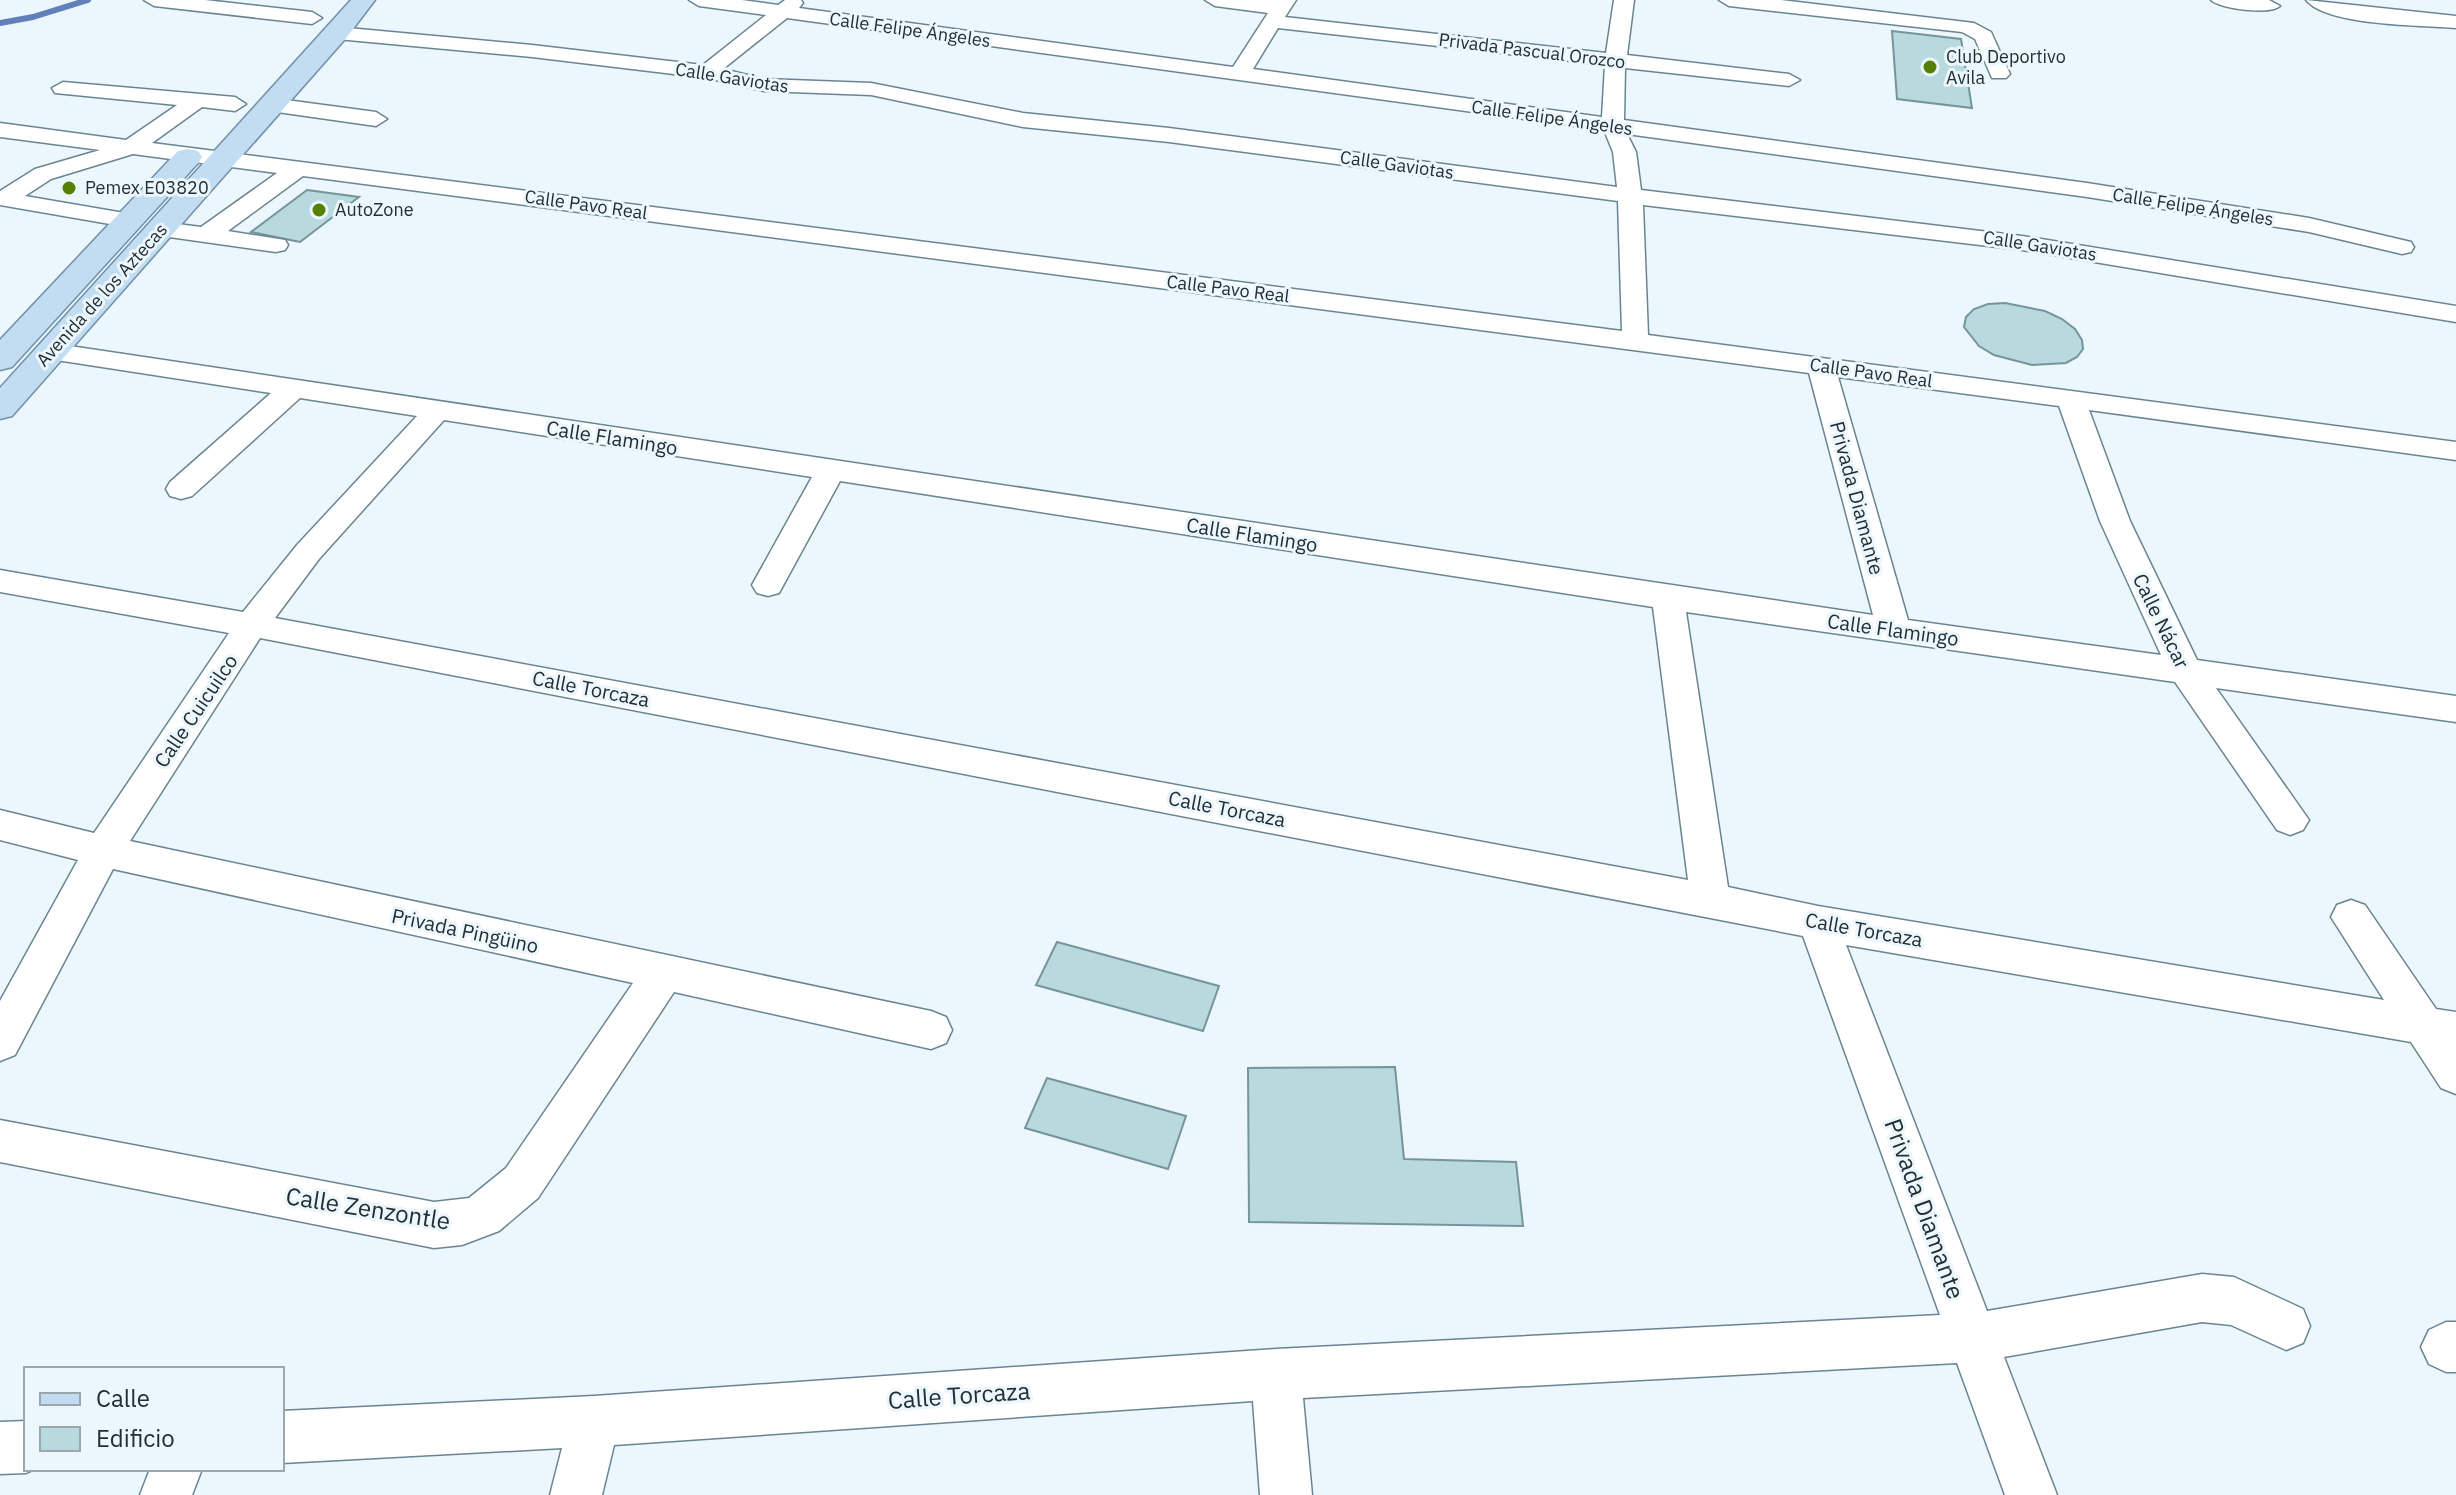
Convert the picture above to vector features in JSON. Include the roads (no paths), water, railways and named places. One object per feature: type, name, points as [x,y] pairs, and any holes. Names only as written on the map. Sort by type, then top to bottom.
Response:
[{"type":"main road","name":"Avenida de los Aztecas","points":[[0,409],[221,160],[263,94],[337,33],[363,0]]},
{"type":"main road","points":[[292,40],[320,9]]},
{"type":"main road","name":"Avenida de los Aztecas","points":[[5,348],[235,104],[263,94]]},
{"type":"street","points":[[154,0],[320,9]]},
{"type":"street","name":"Calle Felipe Ángeles","points":[[699,0],[790,6],[1238,76],[2237,213],[2309,225],[2402,247]]},
{"type":"street","name":"Privada Pascual Orozco","points":[[1215,0],[1617,61],[1789,80]]},
{"type":"street","points":[[1624,0],[1613,126],[1624,147],[1631,196],[1637,268],[1635,341]]},
{"type":"street","points":[[1729,0],[1977,30],[1984,36],[1999,74]]},
{"type":"street","points":[[2221,0],[2270,6]]},
{"type":"street","points":[[2316,0],[2324,7],[2338,11],[2456,22]]},
{"type":"street","points":[[707,72],[790,6]]},
{"type":"street","points":[[1238,76],[1281,10]]},
{"type":"street","name":"Calle Gaviotas","points":[[337,33],[532,51],[707,72],[764,85],[871,89],[1023,120],[1169,135],[1631,196],[1993,238],[2456,314]]},
{"type":"street","points":[[63,88],[235,104]]},
{"type":"street","points":[[263,94],[376,119]]},
{"type":"street","points":[[127,220],[3,199],[32,179],[65,166],[131,164],[196,102]]},
{"type":"street","name":"Calle Pavo Real","points":[[0,130],[131,164],[179,166],[221,160],[300,167],[2456,451]]},
{"type":"street","points":[[206,235],[300,167]]},
{"type":"street","points":[[162,229],[276,245]]},
{"type":"street","name":"Calle Flamingo","points":[[50,351],[1668,598],[2456,709]]},
{"type":"street","name":"Privada Diamante","points":[[1821,366],[1894,630]]},
{"type":"street","points":[[181,489],[293,389]]},
{"type":"street","name":"Calle Nácar","points":[[2071,400],[2115,521],[2184,669],[2290,820]]},
{"type":"street","name":"Calle Cuicuilco","points":[[0,1042],[103,851],[251,625],[308,552],[437,411]]},
{"type":"street","points":[[768,585],[830,471]]},
{"type":"street","name":"Calle Torcaza","points":[[0,581],[251,625],[1710,900],[1818,923],[2440,1028]]},
{"type":"street","points":[[1668,598],[1710,900]]},
{"type":"street","name":"Privada Pingüino","points":[[0,825],[26,829],[103,851],[931,1030]]},
{"type":"street","points":[[2351,917],[2440,1028],[2456,1074]]},
{"type":"street","name":"Privada Diamante","points":[[1818,923],[2031,1495]]},
{"type":"street","name":"Calle Zenzontle","points":[[0,1141],[434,1225],[464,1224],[495,1210],[522,1183],[663,974]]},
{"type":"street","name":"Calle Torcaza","points":[[284,1437],[594,1421],[1276,1374],[1972,1338],[2202,1298],[2234,1301],[2286,1326]]},
{"type":"street","points":[[1276,1374],[1286,1495]]},
{"type":"street","points":[[576,1495],[594,1421]]},
{"type":"street","points":[[0,1448],[24,1447]]},
{"type":"street","points":[[166,1495],[175,1471]]},
{"type":"waterway","points":[[0,23],[33,17],[88,0]]},
{"type":"place","name":"Club Deportivo Avila","points":[[1930,67]]},
{"type":"place","name":"Pemex E03820","points":[[69,188]]},
{"type":"place","name":"AutoZone","points":[[319,210]]}]
